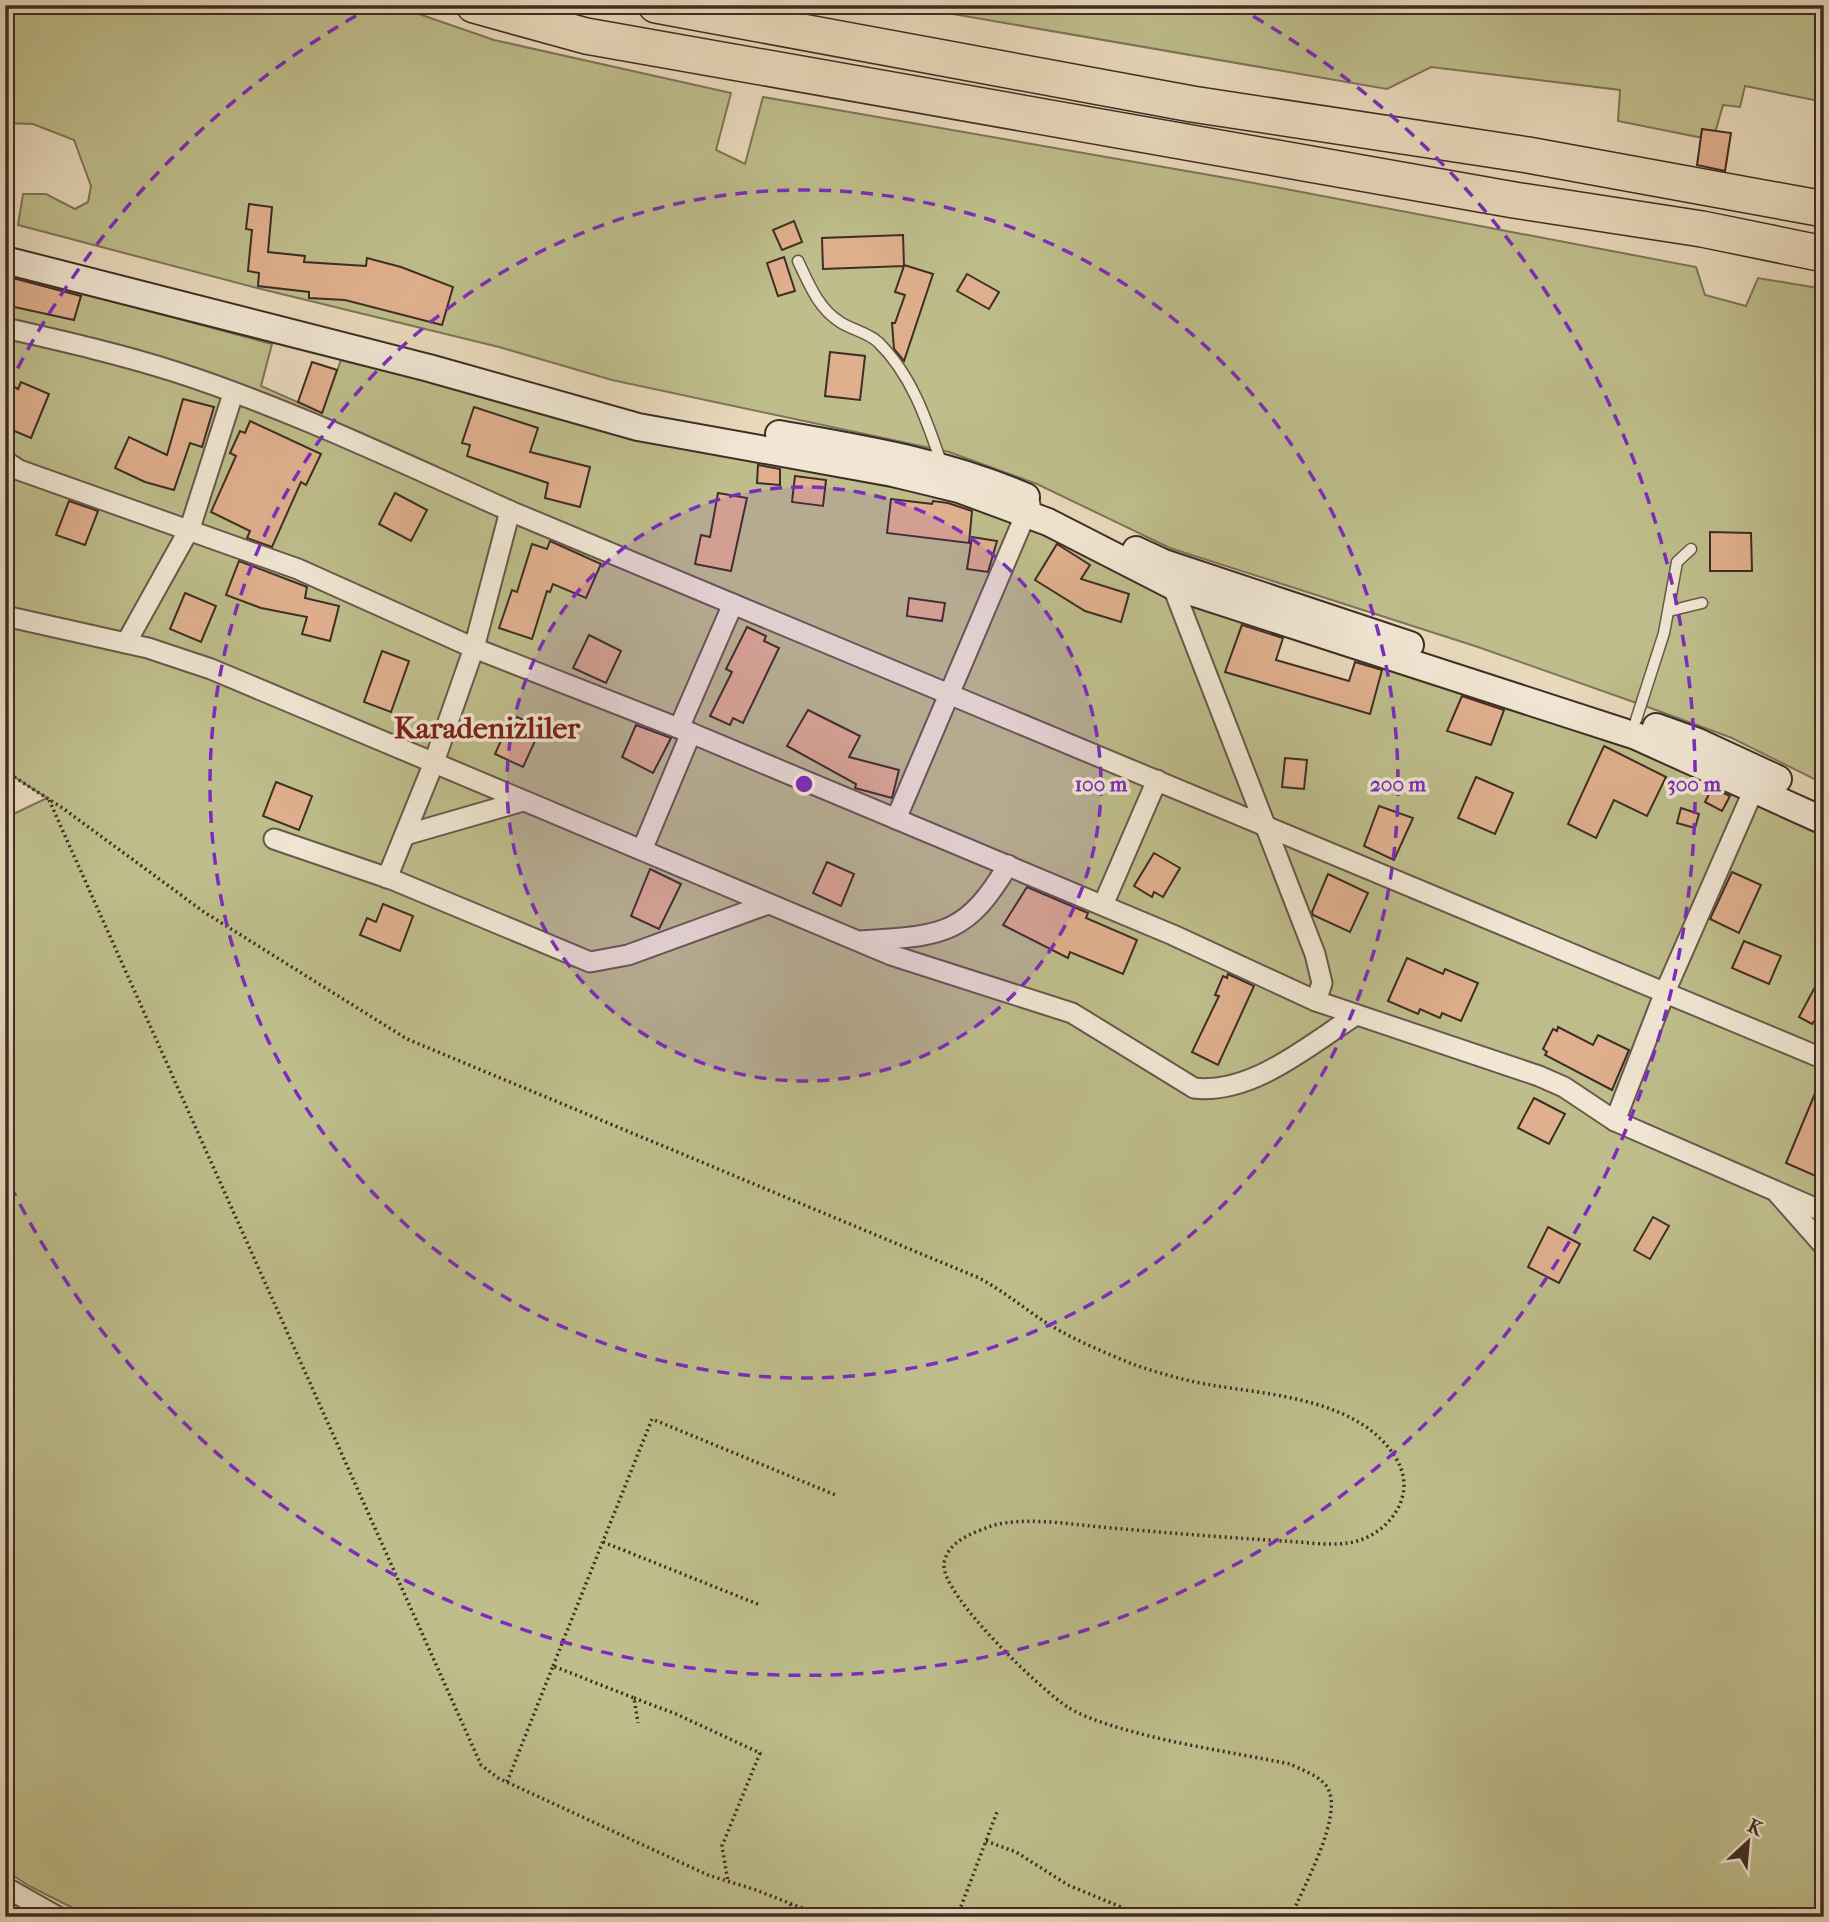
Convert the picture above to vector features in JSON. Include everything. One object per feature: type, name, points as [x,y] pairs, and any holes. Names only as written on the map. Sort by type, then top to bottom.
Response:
[{"type":"highway","points":[[474,5],[586,36],[1514,200],[1702,229],[1824,254]]},
{"type":"highway","points":[[656,5],[1192,104],[1528,155],[1824,209]]},
{"type":"main road","points":[[5,243],[346,330],[611,402],[942,465],[1168,574],[1224,605],[1636,736],[1824,802]]},
{"type":"main road","points":[[5,260],[429,368],[638,427],[893,473],[1029,507]]},
{"type":"main road","points":[[1168,574],[1636,720],[1698,742],[1824,821]]},
{"type":"street","points":[[5,328],[76,344],[176,372],[334,433],[510,511],[1824,1059]]},
{"type":"street","points":[[127,643],[190,528],[233,394]]},
{"type":"street","points":[[5,461],[19,470],[190,528],[298,569],[474,648],[685,730],[1103,905],[1316,1001],[1539,1076],[1564,1087],[1615,1121],[1775,1191],[1823,1209]]},
{"type":"street","points":[[896,819],[1029,507]]},
{"type":"street","points":[[387,878],[433,765],[474,648],[510,511]]},
{"type":"street","points":[[1168,574],[1315,954],[1322,983],[1316,1001]]},
{"type":"street","points":[[642,850],[733,604]]},
{"type":"street","points":[[5,615],[127,643],[211,669],[433,765],[891,955],[1072,1013],[1194,1088],[1214,1090],[1243,1082],[1274,1067],[1356,1015]]},
{"type":"street","points":[[1615,1121],[1665,992],[1759,779]]},
{"type":"street","points":[[1103,905],[1157,780]]},
{"type":"street","points":[[405,835],[523,801]]},
{"type":"street","points":[[274,839],[387,878],[590,962],[628,955],[768,904]]},
{"type":"street","points":[[857,941],[926,936],[954,928],[976,912],[1007,865]]},
{"type":"street","points":[[1775,1191],[1824,1246]]},
{"type":"street","points":[[5,1887],[58,1917]]},
{"type":"lane","points":[[798,261],[816,298],[827,312],[875,340],[891,356],[914,391],[942,465]]},
{"type":"lane","points":[[1636,720],[1669,611],[1677,562],[1691,549]]},
{"type":"lane","points":[[1669,611],[1702,603]]},
{"type":"path","points":[[5,771],[48,798],[204,912],[407,1039],[979,1278],[1006,1293],[1041,1319],[1137,1365],[1206,1385],[1325,1405],[1372,1433],[1398,1461],[1403,1484],[1392,1519],[1378,1534],[1357,1541],[1347,1544],[1197,1536],[1055,1522],[999,1524],[967,1535],[951,1548],[944,1565],[948,1582],[979,1623],[1013,1661],[1070,1709],[1095,1720],[1290,1764],[1310,1773],[1327,1787],[1334,1807],[1291,1917]]},
{"type":"path","points":[[48,798],[481,1765],[507,1782],[728,1882],[825,1917]]},
{"type":"path","points":[[507,1782],[652,1419],[838,1496]]},
{"type":"path","points":[[603,1542],[760,1605]]},
{"type":"path","points":[[553,1667],[676,1714],[760,1753],[722,1846],[728,1882]]},
{"type":"path","points":[[634,1698],[638,1723]]},
{"type":"path","points":[[957,1917],[996,1812]]},
{"type":"path","points":[[986,1841],[1016,1852],[1069,1885],[1145,1917]]},
{"type":"path","points":[[789,1902],[798,1917]]},
{"type":"shaded area","points":[[5,5],[393,5],[494,40],[731,93],[716,150],[745,164],[763,97],[1238,180],[1696,267],[1705,295],[1746,306],[1758,278],[1824,289],[1824,784],[1732,738],[1645,706],[1478,647],[1170,548],[1037,484],[949,452],[612,380],[499,347],[257,288],[18,225],[23,194],[46,194],[75,209],[88,202],[91,186],[74,140],[33,124],[5,123]]},
{"type":"shaded area","points":[[901,5],[1824,5],[1824,102],[1745,86],[1740,107],[1723,105],[1713,140],[1618,121],[1620,90],[1431,67],[1387,89]]},
{"type":"shaded area","points":[[5,272],[272,344],[261,386],[322,413],[341,360],[469,389],[636,438],[917,492],[1005,516],[1244,618],[1226,672],[1370,713],[1383,663],[1687,764],[1824,831],[1824,1917],[91,1917],[29,1886],[5,1870],[5,818],[47,798],[5,771]]},
{"type":"building","points":[[1702,129],[1731,133],[1725,171],[1697,165]]},
{"type":"building","points":[[249,204],[272,207],[268,252],[305,256],[304,262],[366,266],[367,258],[401,267],[453,287],[442,325],[345,300],[309,298],[309,292],[258,286],[259,273],[248,271],[252,230],[246,229]]},
{"type":"building","points":[[794,221],[802,242],[782,250],[773,230]]},
{"type":"building","points":[[903,235],[904,265],[933,274],[904,361],[894,349],[892,323],[895,323],[905,295],[895,292],[904,266],[823,269],[822,238]]},
{"type":"building","points":[[784,257],[795,291],[778,296],[767,263]]},
{"type":"building","points":[[967,274],[999,292],[989,309],[957,291]]},
{"type":"building","points":[[5,276],[81,296],[74,320],[5,305]]},
{"type":"building","points":[[830,352],[865,356],[860,400],[825,396]]},
{"type":"building","points":[[312,362],[337,370],[322,413],[298,402]]},
{"type":"building","points":[[5,382],[18,389],[21,382],[49,394],[31,438],[5,427]]},
{"type":"building","points":[[183,399],[214,407],[202,447],[190,443],[174,490],[145,482],[115,468],[129,437],[167,455]]},
{"type":"building","points":[[474,407],[538,428],[530,452],[590,467],[580,507],[545,498],[548,483],[467,456],[470,445],[462,443]]},
{"type":"building","points":[[250,421],[321,454],[306,485],[301,482],[272,547],[247,538],[250,531],[211,512],[236,456],[230,453],[240,431],[245,433]]},
{"type":"building","points":[[758,465],[780,469],[780,485],[757,483]]},
{"type":"building","points":[[795,476],[826,480],[823,506],[792,502]]},
{"type":"building","points":[[395,493],[427,510],[411,541],[379,524]]},
{"type":"building","points":[[718,493],[747,498],[731,571],[695,564],[701,535],[710,537]]},
{"type":"building","points":[[891,499],[932,504],[933,501],[948,503],[972,511],[969,543],[887,533]]},
{"type":"building","points":[[69,501],[98,511],[85,545],[56,535]]},
{"type":"building","points":[[1710,532],[1751,533],[1752,571],[1710,571]]},
{"type":"building","points":[[972,537],[997,541],[988,572],[967,569]]},
{"type":"building","points":[[550,541],[601,564],[586,598],[553,584],[550,592],[547,591],[532,639],[499,628],[512,590],[517,592],[532,544],[547,549]]},
{"type":"building","points":[[1057,544],[1090,565],[1081,579],[1129,594],[1121,622],[1085,611],[1035,580]]},
{"type":"building","points":[[239,561],[307,587],[305,598],[339,606],[330,641],[302,634],[307,617],[261,608],[226,595]]},
{"type":"building","points":[[185,593],[216,606],[201,642],[170,629]]},
{"type":"building","points":[[909,598],[945,603],[942,621],[907,616]]},
{"type":"building","points":[[1242,625],[1283,638],[1276,660],[1349,681],[1355,662],[1382,670],[1370,714],[1225,672]]},
{"type":"building","points":[[747,627],[766,636],[764,641],[779,648],[743,723],[733,718],[730,725],[710,716],[732,672],[726,669]]},
{"type":"building","points":[[589,635],[621,651],[606,683],[573,668]]},
{"type":"building","points":[[382,651],[409,661],[391,712],[364,702]]},
{"type":"building","points":[[1462,696],[1504,710],[1491,745],[1447,731]]},
{"type":"building","points":[[808,710],[860,736],[849,757],[899,770],[892,798],[855,788],[856,784],[787,746]]},
{"type":"building","points":[[517,717],[541,728],[523,767],[495,754],[508,725],[512,727]]},
{"type":"building","points":[[636,725],[671,738],[653,773],[622,757]]},
{"type":"building","points":[[1604,746],[1666,777],[1647,816],[1614,800],[1596,838],[1568,824]]},
{"type":"building","points":[[1285,758],[1307,760],[1304,789],[1282,787]]},
{"type":"building","points":[[1476,777],[1513,793],[1495,834],[1458,818]]},
{"type":"building","points":[[276,782],[312,796],[299,830],[263,816]]},
{"type":"building","points":[[1712,788],[1730,796],[1722,811],[1705,802]]},
{"type":"building","points":[[1379,806],[1413,818],[1394,860],[1364,846]]},
{"type":"building","points":[[1681,808],[1699,814],[1695,828],[1677,823]]},
{"type":"building","points":[[1154,853],[1180,868],[1163,897],[1154,892],[1152,897],[1134,886]]},
{"type":"building","points":[[827,862],[854,874],[841,906],[813,893]]},
{"type":"building","points":[[650,869],[681,884],[659,929],[631,916]]},
{"type":"building","points":[[1732,872],[1761,885],[1739,933],[1710,919]]},
{"type":"building","points":[[1328,874],[1368,893],[1350,932],[1313,915]]},
{"type":"building","points":[[1027,887],[1088,913],[1086,918],[1137,940],[1123,974],[1070,952],[1068,958],[1003,925]]},
{"type":"building","points":[[383,904],[413,916],[400,951],[360,935],[367,918],[376,922]]},
{"type":"building","points":[[1744,941],[1781,956],[1769,984],[1732,968]]},
{"type":"building","points":[[1407,958],[1443,974],[1445,969],[1478,983],[1461,1021],[1442,1013],[1440,1018],[1420,1009],[1418,1014],[1388,1001]]},
{"type":"building","points":[[1824,970],[1824,1025],[1815,1020],[1812,1024],[1799,1017]]},
{"type":"building","points":[[1228,974],[1254,986],[1218,1065],[1192,1052],[1219,996],[1215,995],[1223,976],[1227,978]]},
{"type":"building","points":[[1558,1027],[1593,1045],[1598,1035],[1629,1050],[1612,1090],[1545,1055],[1547,1052],[1543,1049],[1553,1029],[1557,1031]]},
{"type":"building","points":[[1824,1072],[1824,1165],[1818,1177],[1786,1163]]},
{"type":"building","points":[[1534,1098],[1565,1114],[1549,1144],[1518,1128]]},
{"type":"building","points":[[1653,1217],[1669,1226],[1650,1259],[1634,1250]]},
{"type":"building","points":[[1548,1227],[1580,1244],[1559,1283],[1528,1267]]},
{"type":"district","name":"Karadenizliler","points":[[487,728]]}]
